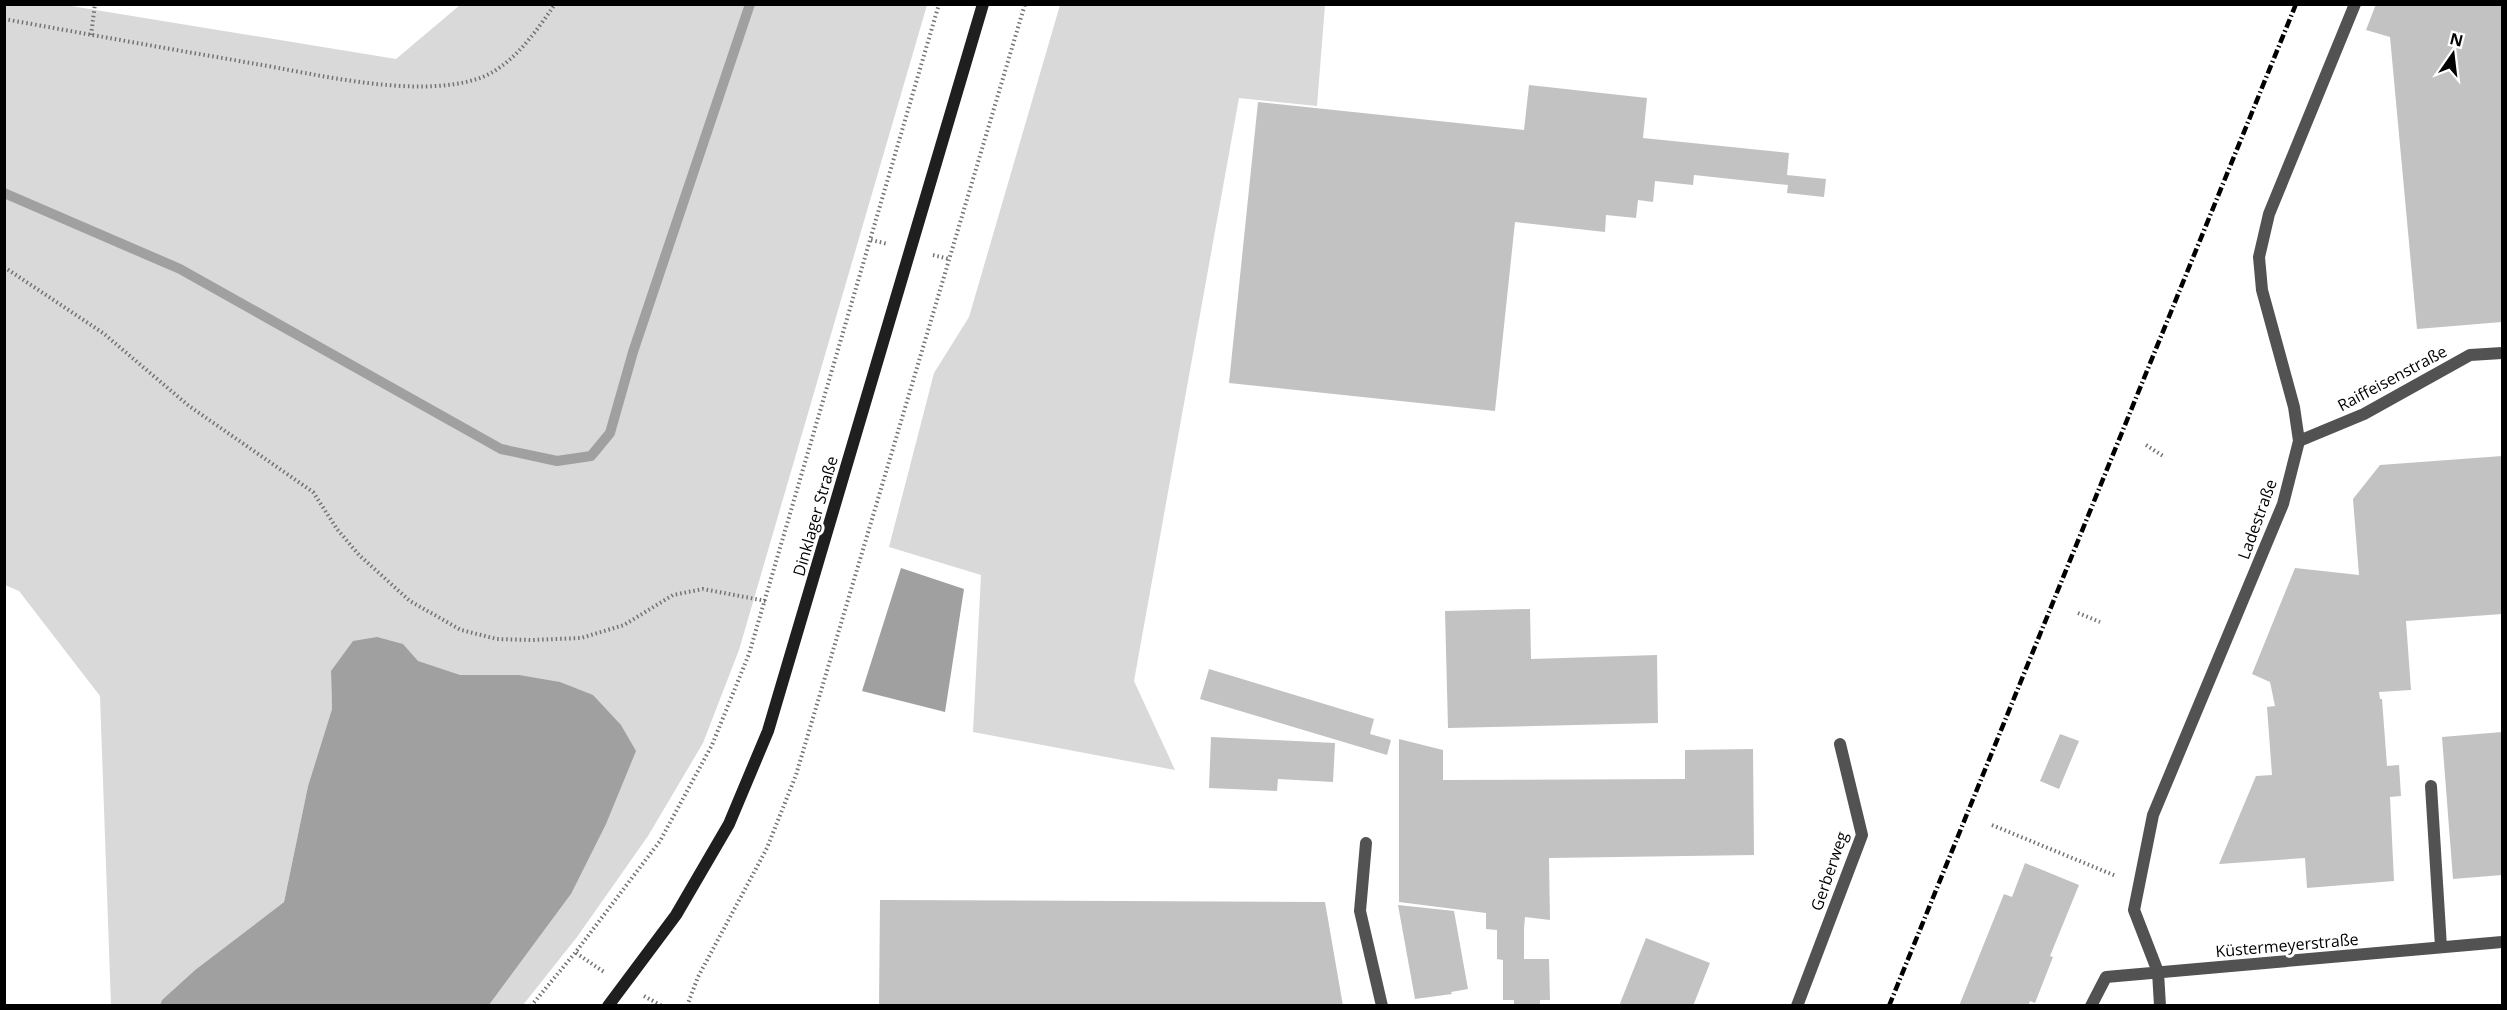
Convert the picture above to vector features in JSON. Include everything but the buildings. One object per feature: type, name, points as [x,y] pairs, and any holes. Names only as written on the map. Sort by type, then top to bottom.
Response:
[{"type":"main road","name":"Dinklager Straße","points":[[608,1005],[625,986],[676,915],[729,824],[768,731],[983,4]]},
{"type":"street","name":"Ladestraße","points":[[2160,1005],[2158,972],[2134,910],[2152,815],[2283,504],[2298,441],[2294,407],[2262,290],[2259,257],[2269,214],[2355,4]]},
{"type":"street","name":"Raiffeisenstraße","points":[[2298,441],[2364,414],[2469,355],[2502,353]]},
{"type":"street","name":"Gerberweg","points":[[1797,1005],[1862,835],[1839,744]]},
{"type":"street","points":[[2431,786],[2441,947]]},
{"type":"street","points":[[1365,843],[1360,911],[1382,1005]]},
{"type":"street","name":"Küstermeyerstraße","points":[[2091,1005],[2106,977],[2502,942]]},
{"type":"path","points":[[91,35],[95,4]]},
{"type":"path","points":[[4,19],[315,74],[388,85],[439,86],[478,79],[504,65],[541,24],[555,4]]},
{"type":"path","points":[[531,1005],[575,953],[660,841],[712,745],[749,654],[766,601],[939,4]]},
{"type":"path","points":[[687,1005],[703,967],[767,848],[796,775],[1025,4]]},
{"type":"path","points":[[4,267],[103,333],[189,406],[313,492],[337,529],[359,555],[410,601],[461,630],[496,639],[581,638],[624,625],[673,595],[703,589],[766,601]]},
{"type":"path","points":[[2146,445],[2163,456]]},
{"type":"path","points":[[2078,613],[2100,621]]},
{"type":"path","points":[[1992,825],[2139,885]]},
{"type":"shaded area","points":[[5,5],[65,5],[396,59],[460,5],[927,5],[739,650],[703,743],[648,836],[577,937],[523,1005],[489,1005],[571,894],[519,675],[460,676],[417,661],[403,644],[331,671],[332,709],[308,786],[284,902],[195,970],[162,1000],[160,1005],[111,1005],[100,696],[19,591],[5,585]]},
{"type":"shaded area","points":[[1060,5],[1325,5],[1317,106],[1239,98],[1134,681],[1175,770],[973,732],[981,575],[889,547],[934,373],[969,317]]},
{"type":"shaded area","points":[[901,568],[964,589],[945,712],[862,691]]},
{"type":"shaded area","points":[[377,637],[403,644],[418,661],[460,675],[519,675],[560,682],[593,695],[621,725],[636,751],[606,824],[571,894],[489,1005],[160,1005],[162,1000],[195,970],[284,902],[308,786],[332,709],[331,671],[353,641]]},
{"type":"waterway","points":[[4,193],[180,269],[501,449],[557,461],[591,456],[610,433],[633,352],[750,4]]},
{"type":"railway","points":[[1889,1006],[2296,4]]}]
